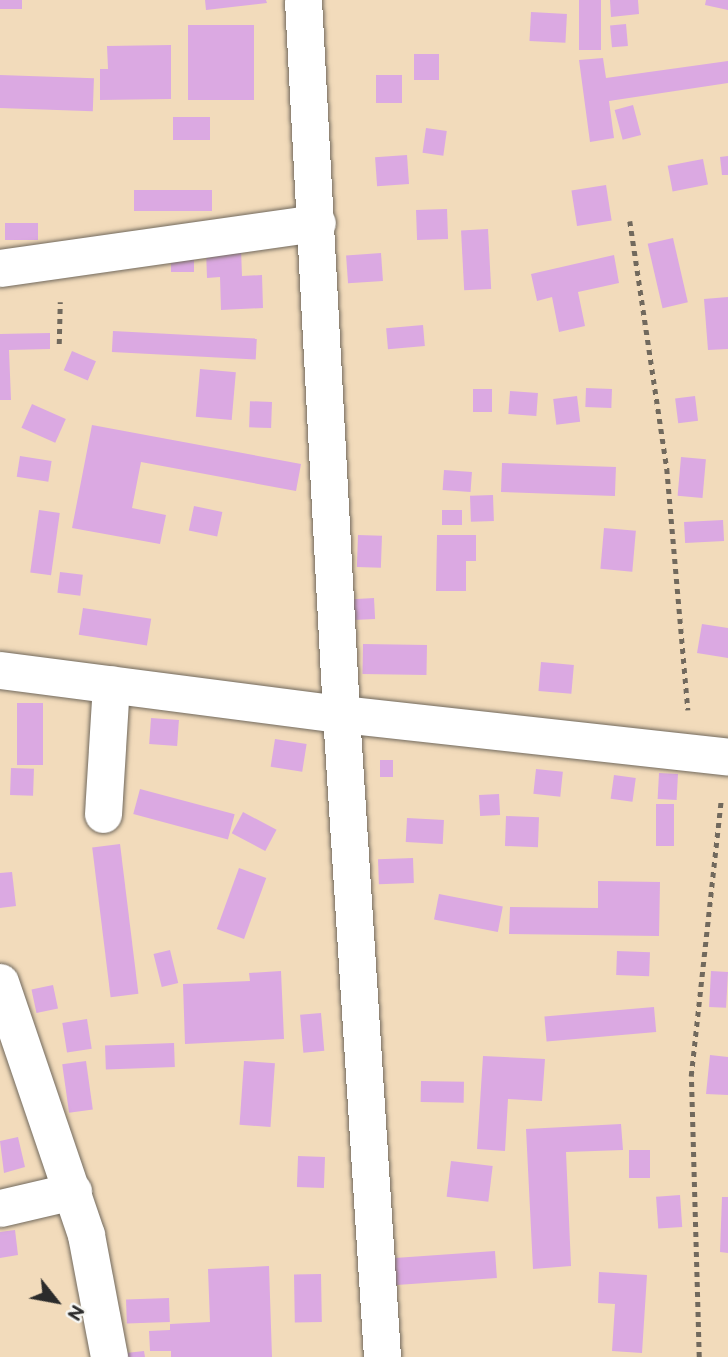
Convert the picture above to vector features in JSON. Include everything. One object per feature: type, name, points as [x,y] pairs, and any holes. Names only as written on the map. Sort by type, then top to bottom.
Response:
[{"type":"street","points":[[303,0],[317,223],[341,714],[382,1357]]},
{"type":"street","points":[[0,268],[317,223]]},
{"type":"street","points":[[0,670],[341,714],[715,756]]},
{"type":"street","points":[[103,814],[111,684]]},
{"type":"street","points":[[0,982],[86,1235],[109,1357]]},
{"type":"street","points":[[0,1208],[73,1191]]},
{"type":"path","points":[[629,221],[715,756],[691,1076],[699,1357]]},
{"type":"building","points":[[0,0],[22,0],[22,9],[0,9]]},
{"type":"building","points":[[205,0],[266,0],[267,3],[206,10]]},
{"type":"building","points":[[579,0],[601,0],[601,50],[579,50]]},
{"type":"building","points":[[610,0],[638,0],[639,14],[611,17]]},
{"type":"building","points":[[706,0],[728,0],[728,10],[705,5]]},
{"type":"building","points":[[531,12],[567,14],[565,43],[529,41]]},
{"type":"building","points":[[626,24],[628,46],[612,47],[610,25]]},
{"type":"building","points":[[188,25],[254,25],[254,100],[188,100]]},
{"type":"building","points":[[171,45],[171,99],[100,100],[100,69],[108,69],[107,46]]},
{"type":"building","points":[[414,54],[439,54],[439,80],[414,80]]},
{"type":"building","points":[[603,58],[606,78],[728,61],[728,83],[609,101],[614,138],[590,142],[579,60]]},
{"type":"building","points":[[0,75],[94,78],[93,111],[0,108]]},
{"type":"building","points":[[376,75],[402,75],[402,103],[376,103]]},
{"type":"building","points":[[633,105],[641,135],[623,140],[615,110]]},
{"type":"building","points":[[173,117],[210,117],[210,140],[173,140]]},
{"type":"building","points":[[426,128],[447,131],[443,156],[423,153]]},
{"type":"building","points":[[407,155],[409,184],[377,186],[375,157]]},
{"type":"building","points":[[728,156],[728,175],[722,175],[720,157]]},
{"type":"building","points":[[703,159],[708,185],[673,191],[668,166]]},
{"type":"building","points":[[606,185],[612,221],[577,226],[571,190]]},
{"type":"building","points":[[134,190],[212,190],[212,211],[134,211]]},
{"type":"building","points":[[447,209],[448,239],[417,240],[416,210]]},
{"type":"building","points":[[5,223],[38,223],[38,240],[5,240]]},
{"type":"building","points":[[488,229],[491,289],[464,290],[461,230]]},
{"type":"building","points":[[673,238],[688,302],[663,308],[648,244]]},
{"type":"building","points":[[241,248],[242,276],[262,275],[263,308],[221,310],[220,277],[207,278],[206,250]]},
{"type":"building","points":[[171,252],[194,252],[194,272],[171,272]]},
{"type":"building","points":[[381,253],[383,281],[348,283],[346,255]]},
{"type":"building","points":[[614,255],[619,283],[578,292],[585,326],[559,332],[552,297],[537,301],[531,274]]},
{"type":"building","points":[[728,297],[728,349],[708,350],[704,299]]},
{"type":"building","points":[[423,325],[425,346],[388,349],[386,328]]},
{"type":"building","points":[[113,331],[257,339],[256,360],[112,352]]},
{"type":"building","points":[[50,333],[50,349],[9,350],[11,400],[0,400],[0,334]]},
{"type":"building","points":[[72,351],[96,361],[88,380],[64,370]]},
{"type":"building","points":[[200,369],[236,372],[232,420],[196,417]]},
{"type":"building","points":[[586,388],[612,389],[611,408],[585,407]]},
{"type":"building","points":[[473,389],[492,389],[492,412],[473,412]]},
{"type":"building","points":[[510,391],[538,393],[536,416],[508,414]]},
{"type":"building","points":[[577,396],[580,422],[556,425],[553,399]]},
{"type":"building","points":[[695,396],[698,421],[678,423],[675,398]]},
{"type":"building","points":[[250,401],[272,402],[271,428],[249,427]]},
{"type":"building","points":[[32,404],[66,419],[55,443],[21,428]]},
{"type":"building","points":[[92,425],[301,464],[296,491],[141,462],[132,508],[166,515],[160,544],[72,528]]},
{"type":"building","points":[[20,456],[52,461],[48,482],[17,477]]},
{"type":"building","points":[[681,457],[706,459],[703,498],[678,496]]},
{"type":"building","points":[[502,463],[616,467],[615,496],[501,492]]},
{"type":"building","points":[[444,470],[472,472],[471,492],[443,490]]},
{"type":"building","points":[[493,495],[494,521],[471,522],[470,496]]},
{"type":"building","points":[[194,506],[222,512],[217,536],[189,530]]},
{"type":"building","points":[[39,510],[60,513],[51,575],[30,572]]},
{"type":"building","points":[[442,510],[462,510],[462,525],[442,525]]},
{"type":"building","points":[[723,520],[724,541],[685,543],[684,522]]},
{"type":"building","points":[[604,528],[636,531],[632,572],[600,569]]},
{"type":"building","points":[[358,535],[382,536],[381,568],[357,567]]},
{"type":"building","points":[[437,535],[476,535],[476,561],[466,561],[466,591],[436,591]]},
{"type":"building","points":[[60,572],[83,575],[80,596],[57,593]]},
{"type":"building","points":[[374,598],[375,619],[353,620],[352,599]]},
{"type":"building","points":[[83,608],[151,619],[147,645],[79,635]]},
{"type":"building","points":[[702,624],[728,628],[728,658],[697,653]]},
{"type":"building","points":[[363,644],[427,645],[426,675],[362,674]]},
{"type":"building","points":[[541,662],[574,665],[571,694],[538,691]]},
{"type":"building","points":[[17,703],[43,703],[43,765],[17,765]]},
{"type":"building","points":[[151,718],[179,720],[177,746],[149,744]]},
{"type":"building","points":[[275,739],[307,744],[302,772],[271,767]]},
{"type":"building","points":[[380,760],[393,760],[393,777],[380,777]]},
{"type":"building","points":[[11,768],[34,769],[33,796],[10,795]]},
{"type":"building","points":[[536,769],[563,772],[560,797],[533,794]]},
{"type":"building","points":[[659,773],[678,774],[677,800],[658,799]]},
{"type":"building","points":[[614,775],[636,778],[632,802],[611,799]]},
{"type":"building","points":[[140,789],[235,814],[228,839],[133,814]]},
{"type":"building","points":[[499,794],[500,815],[480,816],[479,795]]},
{"type":"building","points":[[656,804],[674,804],[674,846],[656,846]]},
{"type":"building","points":[[243,812],[277,830],[265,851],[232,833]]},
{"type":"building","points":[[506,816],[539,817],[538,847],[505,846]]},
{"type":"building","points":[[407,818],[444,820],[443,844],[406,842]]},
{"type":"building","points":[[120,844],[138,994],[111,997],[92,847]]},
{"type":"building","points":[[413,858],[414,883],[379,884],[378,859]]},
{"type":"building","points":[[239,868],[266,878],[244,939],[217,929]]},
{"type":"building","points":[[12,872],[16,906],[0,908],[0,873]]},
{"type":"building","points":[[598,881],[660,882],[659,936],[509,934],[510,907],[598,908]]},
{"type":"building","points":[[439,894],[503,906],[498,932],[434,920]]},
{"type":"building","points":[[170,950],[178,983],[162,987],[154,954]]},
{"type":"building","points":[[617,951],[650,952],[649,976],[616,975]]},
{"type":"building","points":[[281,971],[284,1039],[185,1044],[183,984],[250,981],[249,973]]},
{"type":"building","points":[[711,971],[728,972],[726,1008],[709,1007]]},
{"type":"building","points":[[53,985],[58,1008],[36,1013],[31,990]]},
{"type":"building","points":[[654,1007],[656,1032],[547,1041],[544,1017]]},
{"type":"building","points":[[321,1013],[324,1051],[303,1053],[300,1015]]},
{"type":"building","points":[[87,1019],[92,1049],[67,1053],[62,1023]]},
{"type":"building","points":[[174,1043],[175,1067],[106,1069],[105,1045]]},
{"type":"building","points":[[710,1055],[728,1057],[728,1095],[706,1094]]},
{"type":"building","points":[[483,1056],[545,1059],[542,1101],[508,1099],[505,1151],[477,1149]]},
{"type":"building","points":[[86,1061],[93,1110],[69,1113],[62,1064]]},
{"type":"building","points":[[244,1061],[275,1063],[270,1127],[240,1125]]},
{"type":"building","points":[[421,1081],[464,1082],[464,1103],[421,1102]]},
{"type":"building","points":[[621,1124],[623,1150],[566,1152],[571,1266],[533,1269],[526,1129]]},
{"type":"building","points":[[18,1137],[25,1167],[4,1173],[0,1141]]},
{"type":"building","points":[[629,1150],[650,1150],[650,1178],[629,1178]]},
{"type":"building","points":[[298,1156],[325,1157],[324,1188],[297,1187]]},
{"type":"building","points":[[451,1161],[493,1166],[488,1202],[447,1197]]},
{"type":"building","points":[[680,1195],[682,1227],[658,1229],[656,1197]]},
{"type":"building","points":[[722,1197],[728,1197],[728,1253],[720,1252]]},
{"type":"building","points":[[15,1230],[18,1255],[0,1258],[0,1232]]},
{"type":"building","points":[[495,1251],[497,1278],[393,1285],[391,1258]]},
{"type":"building","points":[[269,1266],[272,1357],[171,1357],[171,1351],[150,1351],[149,1331],[170,1330],[170,1324],[210,1322],[208,1269]]},
{"type":"building","points":[[599,1272],[647,1275],[642,1353],[612,1351],[615,1304],[598,1303]]},
{"type":"building","points":[[294,1274],[321,1274],[322,1322],[295,1322]]},
{"type":"building","points":[[169,1298],[170,1322],[127,1323],[126,1300]]},
{"type":"building","points":[[144,1351],[145,1357],[117,1357],[117,1354]]}]
